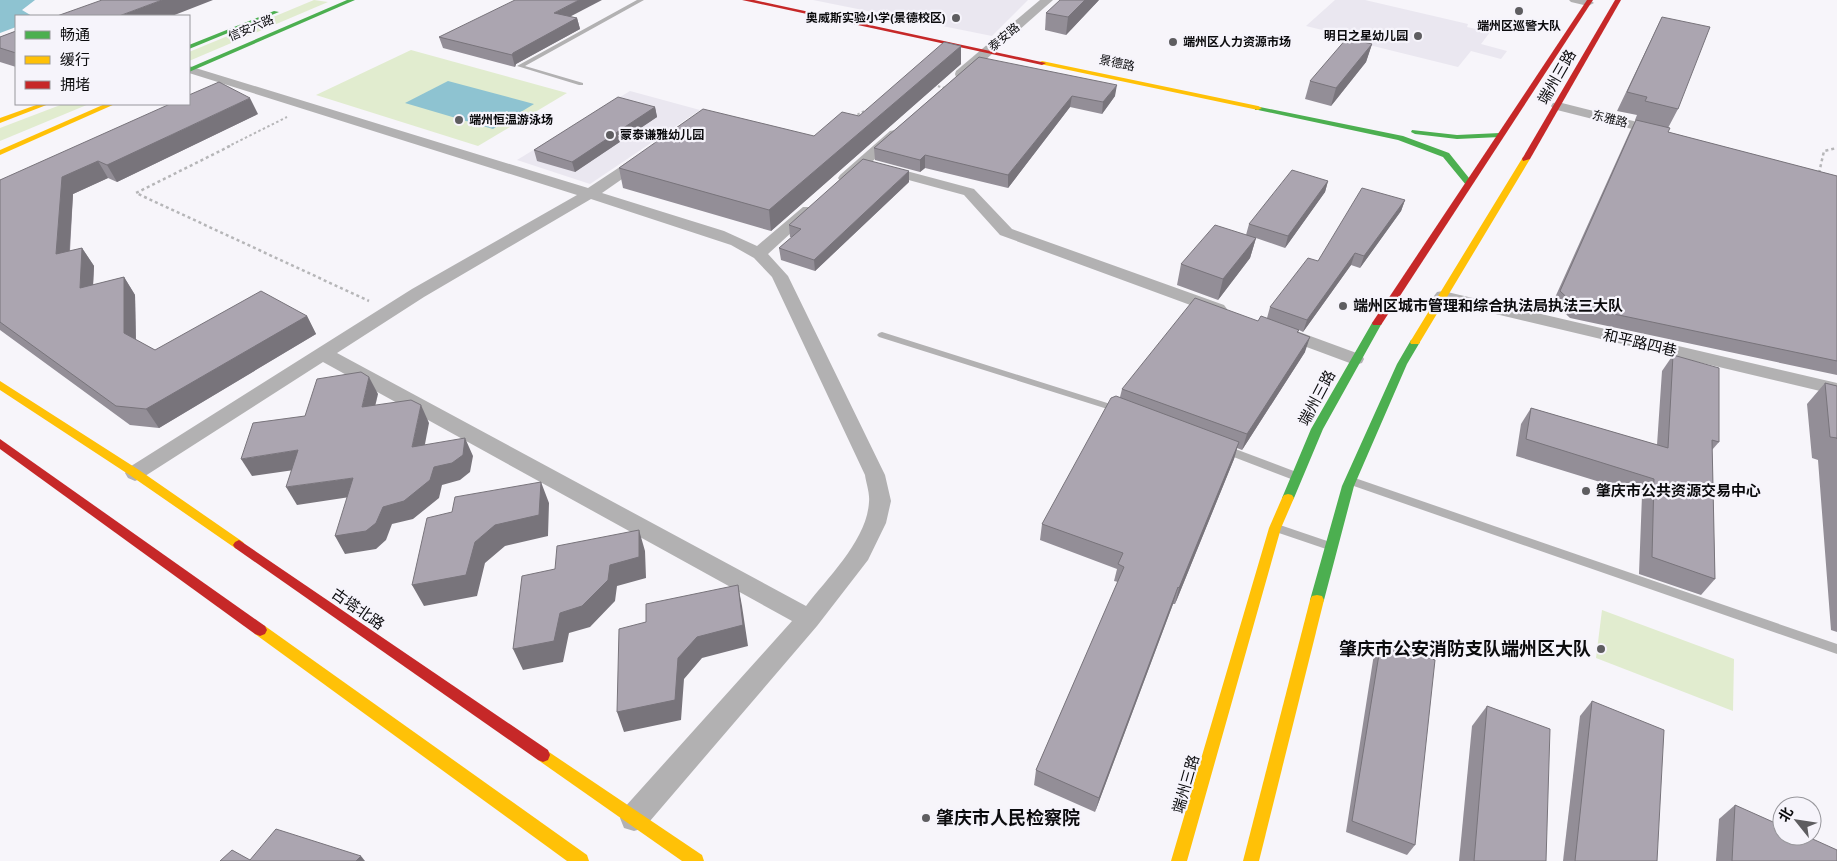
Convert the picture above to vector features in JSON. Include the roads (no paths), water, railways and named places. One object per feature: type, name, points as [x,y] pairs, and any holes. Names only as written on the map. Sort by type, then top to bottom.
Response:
[{"type":"main road","name":"信安六路","points":[[190,69],[352,0]]},
{"type":"main road","name":"景德路","points":[[745,0],[991,48],[1265,105],[1405,131],[1457,137],[1500,136]]},
{"type":"main road","name":"景德路","points":[[767,0],[1400,138],[1446,155],[1469,183]]},
{"type":"main road","name":"端州三路","points":[[1180,861],[1275,528],[1317,429],[1355,359],[1401,284],[1500,136],[1588,25],[1618,0]]},
{"type":"main road","name":"端州三路","points":[[1251,861],[1330,546],[1351,481],[1402,364],[1558,106],[1588,25],[1589,1]]},
{"type":"main road","name":"信安六路","points":[[190,47],[290,7]]},
{"type":"main road","points":[[0,121],[42,105]]},
{"type":"main road","points":[[0,153],[109,105]]},
{"type":"main road","name":"古塔北路","points":[[0,385],[135,473],[696,861]]},
{"type":"main road","points":[[0,443],[581,861]]},
{"type":"street","name":"泰安路","points":[[945,88],[1047,0]]},
{"type":"street","points":[[1575,0],[1589,1]]},
{"type":"street","points":[[190,69],[718,234],[759,253],[769,261],[780,276],[875,475],[880,501],[875,523],[860,554],[808,619],[634,818]]},
{"type":"street","name":"东雅路","points":[[1558,106],[1670,134]]},
{"type":"street","points":[[833,189],[904,126]]},
{"type":"street","points":[[135,473],[390,310],[588,195],[659,147]]},
{"type":"street","points":[[862,163],[969,192],[1006,232],[1236,316]]},
{"type":"street","points":[[759,253],[818,202]]},
{"type":"street","name":"和平路四巷","points":[[1443,296],[1837,389]]},
{"type":"street","points":[[1264,326],[1355,359]]},
{"type":"street","points":[[322,353],[808,619]]},
{"type":"lane","points":[[581,84],[520,66],[641,0]]},
{"type":"lane","points":[[882,335],[1134,415]]},
{"type":"lane","points":[[1216,446],[1297,476]]},
{"type":"lane","points":[[1351,481],[1837,649]]},
{"type":"lane","points":[[1275,528],[1330,546]]},
{"type":"water","points":[[0,0],[35,0],[22,10],[30,15],[15,15],[15,27],[0,33]]},
{"type":"water","points":[[448,81],[534,104],[493,129],[405,103]]},
{"type":"place","name":"端州区巡警大队","points":[[1519,11]]},
{"type":"place","name":"奥威斯实验小学(景德校区)","points":[[956,18]]},
{"type":"place","name":"明日之星幼儿园","points":[[1418,36]]},
{"type":"place","name":"端州区人力资源市场","points":[[1173,42]]},
{"type":"place","name":"端州恒温游泳场","points":[[459,120]]},
{"type":"place","name":"蒙泰谦雅幼儿园","points":[[610,135]]},
{"type":"place","name":"端州区城市管理和综合执法局执法三大队","points":[[1343,306]]},
{"type":"place","name":"肇庆市公共资源交易中心","points":[[1586,491]]},
{"type":"place","name":"肇庆市公安消防支队端州区大队","points":[[1601,649]]},
{"type":"place","name":"肇庆市人民检察院","points":[[926,818]]}]
